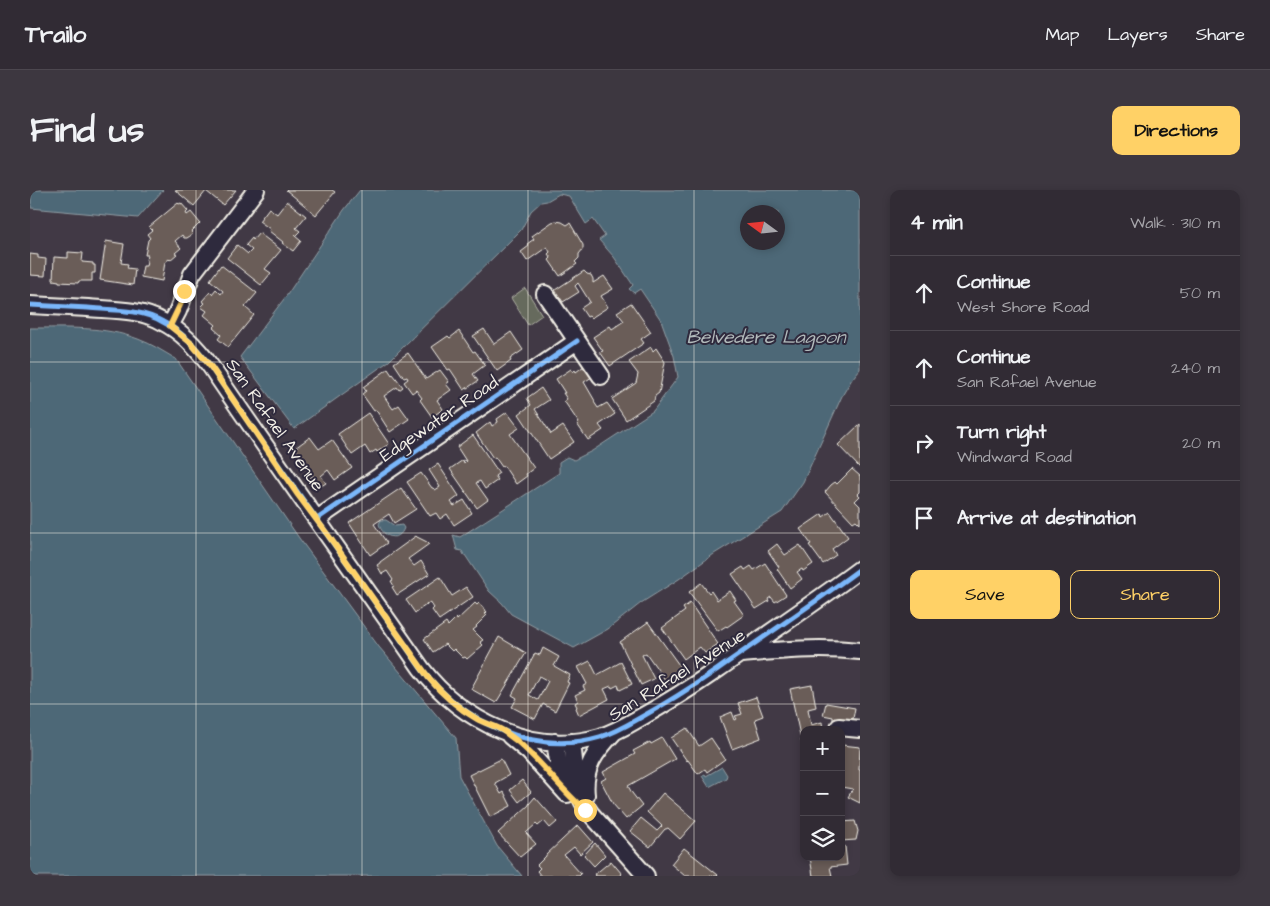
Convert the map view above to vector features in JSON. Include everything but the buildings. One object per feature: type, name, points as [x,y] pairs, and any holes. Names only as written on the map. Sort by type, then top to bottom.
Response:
[{"type":"street","points":[[170,326],[178,311],[192,274],[256,190]]},
{"type":"street","points":[[545,294],[601,376]]},
{"type":"street","name":"San Rafael Avenue","points":[[30,305],[130,311],[155,318],[170,326],[191,343],[204,358],[298,495],[435,686],[468,713],[504,731],[528,738],[554,742],[594,739],[616,731],[694,686],[860,569]]},
{"type":"street","name":"Edgewater Road","points":[[317,519],[577,341]]},
{"type":"street","points":[[739,654],[813,648],[860,651]]},
{"type":"street","points":[[845,728],[860,729]]},
{"type":"street","points":[[504,731],[530,752],[568,794],[591,814]]},
{"type":"street","points":[[591,814],[585,786],[587,772],[596,753],[616,731]]},
{"type":"street","points":[[554,742],[561,779],[568,794]]},
{"type":"street","points":[[572,742],[577,788],[583,802],[591,814],[646,876]]},
{"type":"shaded area","points":[[525,288],[542,315],[528,325],[511,298]]},
{"type":"water","points":[[31,190],[163,190],[138,218],[31,208]]},
{"type":"water","name":"Belvedere Lagoon","points":[[360,190],[860,190],[860,369],[842,396],[803,482],[782,512],[714,554],[641,603],[608,629],[574,648],[511,614],[489,591],[462,551],[457,550],[453,535],[460,537],[559,473],[559,462],[567,457],[574,460],[592,451],[653,411],[678,377],[674,356],[661,320],[640,289],[634,293],[629,289],[633,285],[614,257],[599,240],[605,236],[593,219],[586,224],[569,196],[559,194],[547,201],[541,202],[531,211],[521,230],[389,361],[294,429],[240,357],[287,295],[344,210]]},
{"type":"water","points":[[30,328],[85,329],[112,332],[143,341],[176,359],[299,538],[379,647],[456,738],[459,776],[497,846],[522,876],[30,876]]},
{"type":"water","points":[[381,520],[386,520],[395,526],[402,525],[404,528],[402,533],[395,537],[387,535],[379,524]]},
{"type":"water","points":[[722,767],[727,775],[726,778],[709,787],[702,776],[705,774],[706,776]]},
{"type":"cycle path","points":[[30,305],[136,312],[154,318],[184,336],[211,367],[421,668],[437,687],[456,704],[478,718],[500,730],[524,738],[549,742],[575,742],[600,737],[619,729],[698,682],[860,569]]},
{"type":"cycle path","points":[[317,519],[577,341]]},
{"type":"route","points":[[184,291],[175,318],[170,326],[191,343],[211,367],[298,495],[428,677],[443,694],[460,707],[477,719],[504,731],[530,752],[572,799],[585,810]]}]
